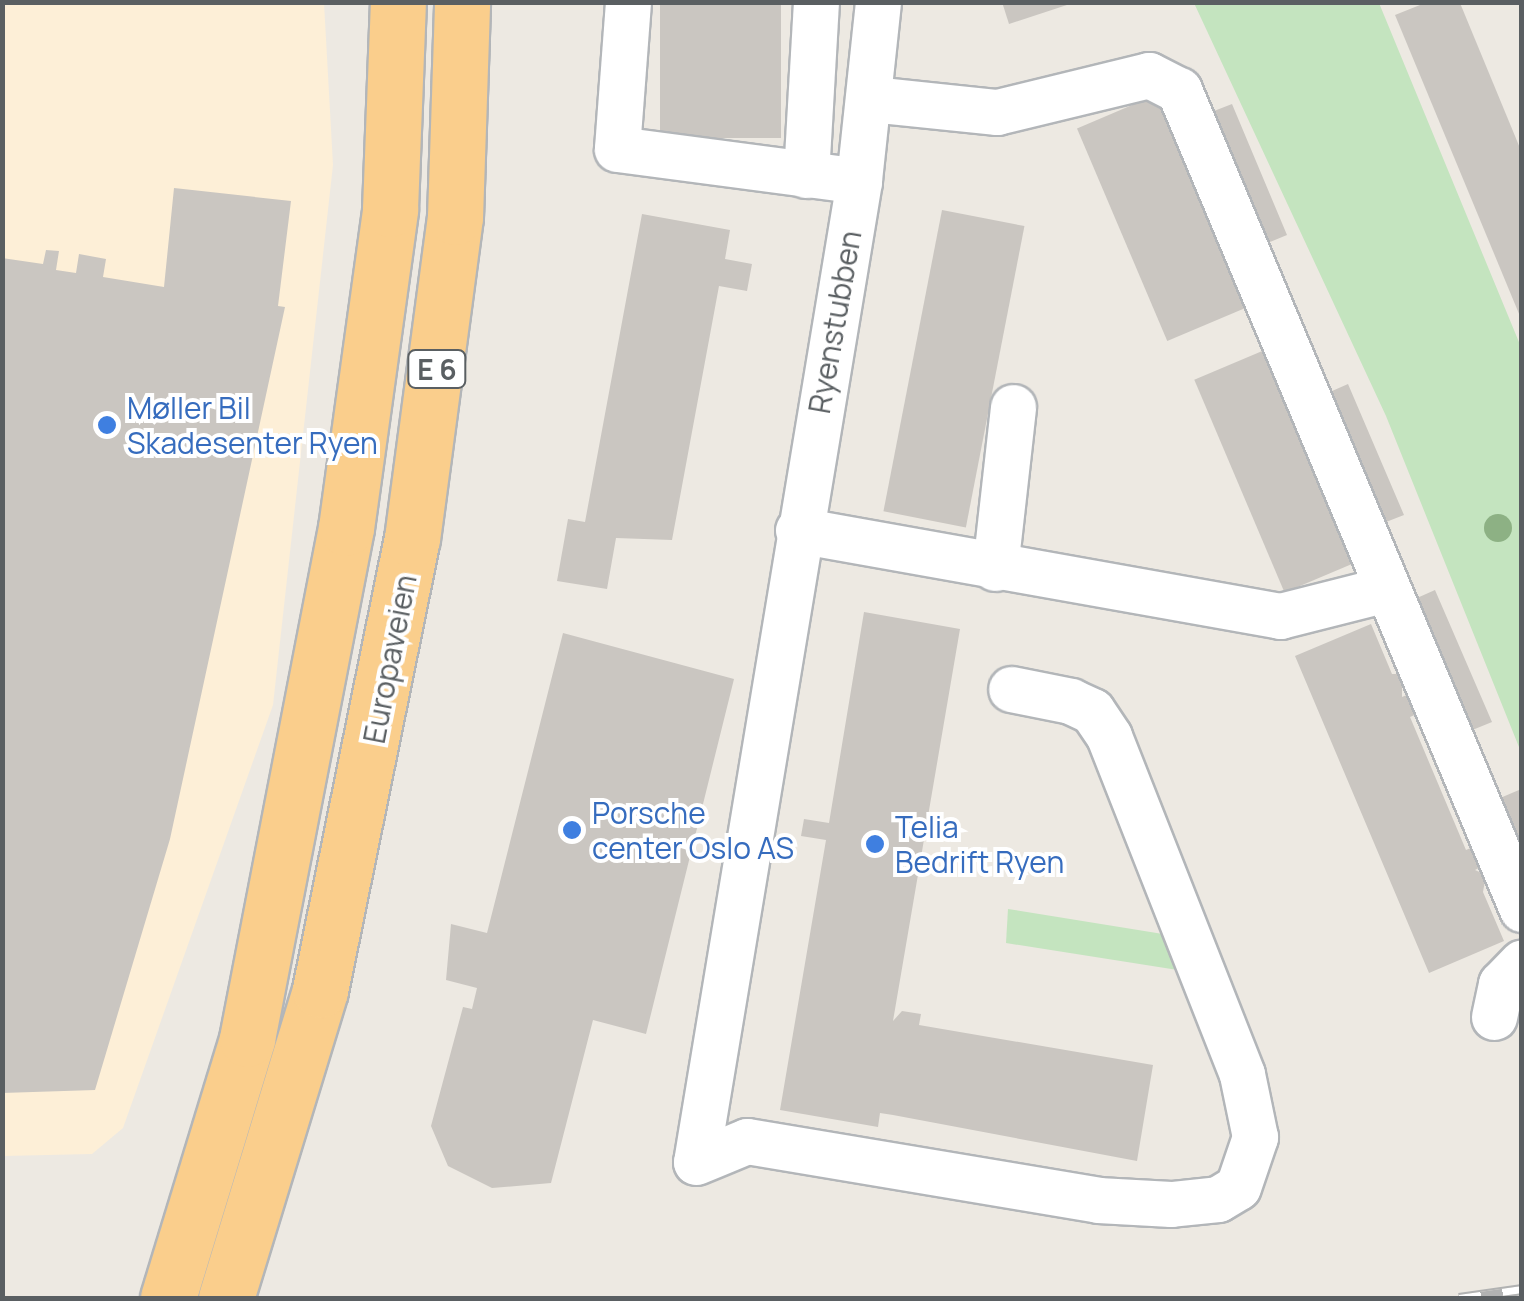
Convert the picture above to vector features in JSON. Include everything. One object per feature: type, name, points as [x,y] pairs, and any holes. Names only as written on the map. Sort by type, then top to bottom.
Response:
[{"type":"highway","name":"E 6","points":[[168,1298],[246,1039],[346,528],[390,209],[398,2]]},
{"type":"highway","name":"Europaveien","points":[[226,1298],[249,1236],[320,990],[412,539],[455,218],[462,2]]},
{"type":"street","points":[[628,2],[617,149],[859,181]]},
{"type":"street","points":[[806,176],[816,2]]},
{"type":"street","name":"Ryenstubben","points":[[878,2],[871,98],[859,181],[696,1162],[747,1141],[1098,1200],[1218,1199],[1244,1177],[1254,1120],[1109,736],[1092,711],[1071,701],[1011,689]]},
{"type":"street","points":[[871,98],[997,112],[1134,77],[1168,78],[1191,114],[1522,908]]},
{"type":"street","points":[[994,568],[1014,407]]},
{"type":"street","points":[[798,530],[1280,616],[1387,589]]},
{"type":"street","points":[[1494,1017],[1500,984],[1522,962]]},
{"type":"shaded area","points":[[2,3],[324,3],[333,165],[273,705],[123,1128],[92,1154],[3,1156]]},
{"type":"green space","points":[[1194,3],[1379,3],[1521,347],[1521,752],[1386,416]]},
{"type":"green space","points":[[1008,909],[1169,935],[1184,971],[1006,943]]},
{"type":"building","points":[[660,2],[781,2],[781,138],[660,138]]},
{"type":"building","points":[[1002,2],[1073,2],[1073,3],[1009,24]]},
{"type":"building","points":[[1425,3],[1460,3],[1522,153],[1522,321],[1395,15]]},
{"type":"building","points":[[1158,94],[1248,307],[1167,341],[1077,128]]},
{"type":"building","points":[[1232,104],[1287,235],[1260,246],[1217,144],[1226,140],[1214,111]]},
{"type":"building","points":[[174,188],[291,201],[278,306],[285,307],[170,839],[95,1090],[2,1093],[2,258],[43,264],[46,250],[59,251],[56,270],[76,273],[79,254],[106,259],[103,277],[164,287]]},
{"type":"building","points":[[942,210],[1024,226],[966,527],[883,511]]},
{"type":"building","points":[[642,214],[730,230],[725,259],[752,264],[747,291],[719,286],[672,540],[616,538],[607,589],[557,581],[568,519],[585,522]]},
{"type":"building","points":[[1267,349],[1357,562],[1285,593],[1194,380]]},
{"type":"building","points":[[1348,384],[1404,515],[1386,522],[1374,493],[1365,496],[1323,395]]},
{"type":"building","points":[[1435,590],[1492,722],[1465,733],[1421,631],[1430,628],[1417,598]]},
{"type":"building","points":[[864,612],[960,629],[893,1021],[902,1011],[921,1014],[919,1025],[1153,1065],[1137,1161],[880,1113],[878,1127],[780,1110],[826,840],[801,836],[804,819],[829,823]]},
{"type":"building","points":[[1371,624],[1392,674],[1402,674],[1402,697],[1418,690],[1426,710],[1410,717],[1466,850],[1482,843],[1490,862],[1475,870],[1486,875],[1483,892],[1504,941],[1429,973],[1295,656]]},
{"type":"building","points":[[563,633],[734,679],[646,1034],[593,1020],[551,1183],[492,1188],[448,1166],[431,1126],[463,1007],[472,1009],[477,988],[446,980],[451,924],[487,933]]},
{"type":"building","points":[[1519,790],[1521,796],[1521,869],[1493,801]]},
{"type":"railway","points":[[1459,1298],[1522,1289]]},
{"type":"place","name":"Møller Bil Skadesenter Ryen","points":[[107,425]]},
{"type":"place","name":"Porsche center Oslo AS","points":[[572,830]]},
{"type":"place","name":"Telia Bedrift Ryen","points":[[875,844]]}]
